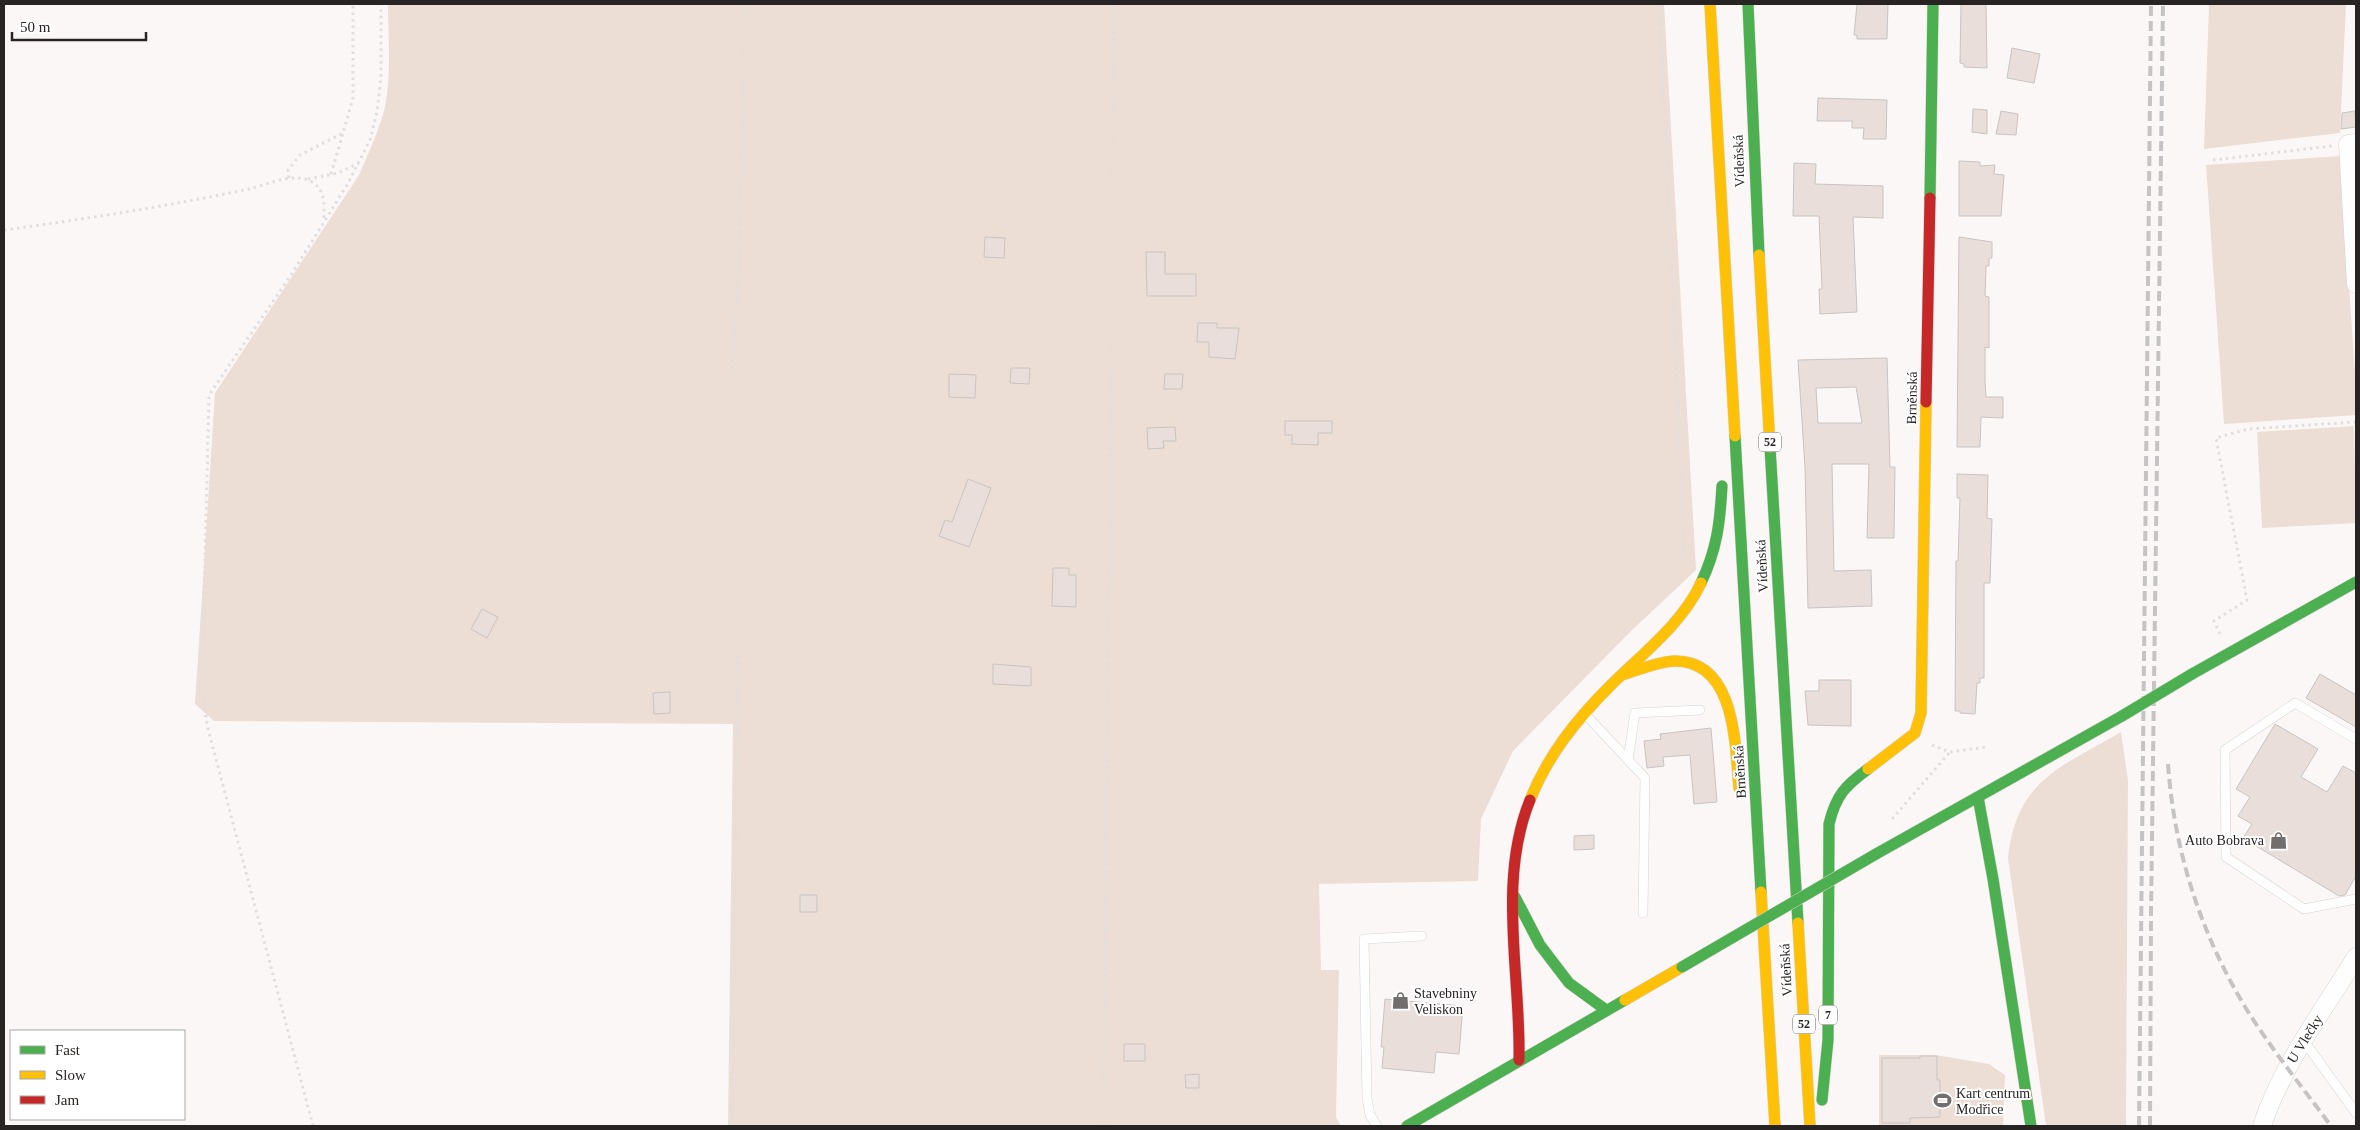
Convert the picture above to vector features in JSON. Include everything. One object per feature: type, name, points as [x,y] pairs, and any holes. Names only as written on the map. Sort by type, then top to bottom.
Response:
[{"type":"main road","name":"Vídeňská","points":[[1710,4],[1732,385]]},
{"type":"main road","name":"Vídeňská","points":[[1748,4],[1756,206],[1810,1126]]},
{"type":"main road","name":"Brněnská","points":[[1915,733],[1921,713],[1923,687],[1933,4]]},
{"type":"main road","points":[[1723,437],[1732,385]]},
{"type":"main road","name":"Brněnská","points":[[1732,385],[1775,1126]]},
{"type":"main road","points":[[1519,1060],[1521,1029],[1512,944],[1516,865],[1524,815],[1545,764],[1584,713],[1683,612],[1702,585],[1709,570],[1721,526],[1721,473]]},
{"type":"main road","points":[[1407,1126],[1876,854],[2356,582]]},
{"type":"main road","points":[[1620,676],[1666,662],[1679,661],[1696,665],[1714,677],[1728,701],[1741,802]]},
{"type":"main road","name":"7","points":[[1819,1126],[1828,1040],[1829,824],[1833,805],[1841,789],[1915,733]]},
{"type":"main road","points":[[1978,797],[1993,879],[2031,1126]]},
{"type":"main road","points":[[1747,820],[1760,846]]},
{"type":"main road","points":[[1514,896],[1540,945],[1569,983],[1606,1010]]},
{"type":"street","points":[[2352,143],[2356,284]]},
{"type":"street","name":"U Vlečky","points":[[2262,1126],[2276,1090],[2356,957]]},
{"type":"lane","points":[[2356,739],[2295,703],[2225,750],[2225,760],[2226,857],[2304,909],[2356,899]]},
{"type":"lane","points":[[1628,760],[1635,713],[1700,710]]},
{"type":"lane","points":[[1584,713],[1645,778],[1643,913]]},
{"type":"lane","points":[[1377,1126],[1370,1114],[1367,1098],[1364,939],[1422,936]]},
{"type":"lane","points":[[2304,1042],[2356,1113]]},
{"type":"path","points":[[331,174],[353,98],[352,4]]},
{"type":"path","points":[[313,1126],[207,725],[202,684],[209,395],[291,275],[360,162],[370,140],[377,112],[381,77],[381,4]]},
{"type":"path","points":[[731,374],[740,282],[744,4]]},
{"type":"path","points":[[1104,1126],[1114,4]]},
{"type":"path","points":[[1659,4],[1686,568]]},
{"type":"path","points":[[289,178],[288,170],[300,155],[343,132]]},
{"type":"path","points":[[2213,160],[2352,143]]},
{"type":"path","points":[[4,230],[124,213],[250,189],[289,178],[308,179],[331,174],[360,162]]},
{"type":"path","points":[[308,179],[318,186],[324,198],[324,220]]},
{"type":"path","points":[[2219,633],[2214,621],[2247,600],[2216,438],[2248,429],[2356,422]]},
{"type":"path","points":[[732,1126],[738,653]]},
{"type":"path","points":[[1915,733],[1931,745],[1950,752],[1986,748]]},
{"type":"path","points":[[1888,824],[1950,752]]},
{"type":"shaded area","points":[[388,4],[1664,4],[1696,570],[1631,631],[1513,751],[1481,819],[1478,881],[1319,884],[1321,970],[1339,970],[1336,1117],[1341,1126],[728,1126],[733,724],[214,721],[195,704],[215,393],[359,175],[384,111],[389,71]]},
{"type":"shaded area","points":[[2209,4],[2346,4],[2340,133],[2204,149]]},
{"type":"shaded area","points":[[2340,156],[2356,386],[2356,415],[2224,424],[2206,165]]},
{"type":"shaded area","points":[[2354,426],[2356,523],[2262,528],[2257,432]]},
{"type":"shaded area","points":[[2121,732],[2128,780],[2126,1126],[2046,1126],[2008,858],[2013,831],[2021,810],[2032,793],[2045,779],[2061,767]]},
{"type":"shaded area","name":"Kart centrum Modřice","points":[[1879,1055],[1936,1055],[1989,1064],[2005,1075],[2003,1126],[1879,1126]]},
{"type":"building","points":[[1857,4],[1888,4],[1887,39],[1857,39],[1857,35],[1854,35]]},
{"type":"building","points":[[1961,4],[1986,4],[1987,68],[1964,67],[1964,64],[1960,63]]},
{"type":"building","points":[[2012,48],[2040,54],[2034,83],[2007,78]]},
{"type":"building","points":[[1818,98],[1887,100],[1886,139],[1863,139],[1864,128],[1852,128],[1852,121],[1817,121]]},
{"type":"building","points":[[1973,109],[1987,110],[1987,134],[1972,132]]},
{"type":"building","points":[[2001,111],[2018,114],[2016,135],[1996,134]]},
{"type":"building","points":[[2355,111],[2356,127],[2341,129],[2342,113]]},
{"type":"building","points":[[1959,161],[1980,162],[1980,166],[1995,165],[1994,174],[2004,175],[2001,216],[1959,216]]},
{"type":"building","points":[[1794,163],[1816,164],[1815,184],[1883,186],[1883,218],[1853,217],[1857,312],[1820,314],[1819,289],[1822,289],[1819,216],[1793,216]]},
{"type":"building","points":[[985,237],[1005,238],[1004,258],[984,257]]},
{"type":"building","points":[[1959,237],[1992,242],[1992,258],[1989,258],[1989,266],[1986,266],[1985,296],[1989,297],[1989,348],[1985,347],[1986,397],[2003,397],[2003,418],[1981,417],[1980,447],[1957,447]]},
{"type":"building","points":[[1146,252],[1165,252],[1165,274],[1196,274],[1196,296],[1147,296]]},
{"type":"building","points":[[1198,323],[1217,323],[1217,328],[1239,328],[1235,359],[1209,357],[1209,342],[1197,342]]},
{"type":"building","points":[[1887,358],[1890,467],[1895,467],[1894,538],[1867,538],[1869,464],[1832,464],[1834,571],[1871,570],[1872,606],[1808,608],[1805,467],[1798,360]],"holes":[[[1856,387],[1862,423],[1818,423],[1816,388]]]},
{"type":"building","points":[[1011,368],[1030,368],[1029,384],[1010,383]]},
{"type":"building","points":[[949,374],[976,375],[975,398],[949,397]]},
{"type":"building","points":[[1165,374],[1183,374],[1182,389],[1164,389]]},
{"type":"building","points":[[1285,421],[1332,421],[1332,433],[1318,433],[1318,445],[1292,444],[1292,435],[1285,435]]},
{"type":"building","points":[[1175,427],[1176,441],[1163,441],[1164,448],[1148,449],[1147,428]]},
{"type":"building","points":[[1957,474],[1988,475],[1987,518],[1992,519],[1990,583],[1984,583],[1984,678],[1980,678],[1980,683],[1977,683],[1975,714],[1955,711],[1956,561],[1958,561],[1960,498],[1957,498]]},
{"type":"building","points":[[968,479],[991,488],[969,547],[939,536],[945,520],[952,522]]},
{"type":"building","points":[[1053,568],[1069,568],[1069,575],[1076,575],[1076,607],[1052,606]]},
{"type":"building","points":[[482,609],[498,617],[487,638],[471,629]]},
{"type":"building","points":[[993,664],[1031,667],[1031,686],[993,684]]},
{"type":"building","points":[[2320,674],[2356,695],[2356,727],[2306,698]]},
{"type":"building","points":[[1819,680],[1851,680],[1851,726],[1808,725],[1805,691],[1819,691]]},
{"type":"building","points":[[670,692],[670,713],[654,714],[653,693]]},
{"type":"building","points":[[2275,724],[2318,749],[2301,777],[2327,792],[2343,766],[2356,773],[2356,876],[2345,895],[2339,896],[2243,838],[2252,824],[2238,816],[2250,797],[2236,789]]},
{"type":"building","points":[[1711,728],[1717,802],[1694,804],[1690,755],[1663,757],[1664,766],[1647,768],[1644,741],[1661,739],[1660,734]]},
{"type":"building","points":[[1594,835],[1594,849],[1574,850],[1574,836]]},
{"type":"building","points":[[800,895],[817,895],[817,912],[800,912]]},
{"type":"building","points":[[1385,999],[1463,1006],[1459,1054],[1436,1052],[1434,1073],[1382,1068],[1384,1047],[1381,1047]]},
{"type":"building","points":[[1124,1044],[1145,1044],[1145,1061],[1124,1061]]},
{"type":"building","points":[[1920,1056],[1937,1056],[1937,1080],[1940,1080],[1940,1117],[1910,1118],[1910,1123],[1882,1123],[1882,1058],[1920,1058]]},
{"type":"building","points":[[1199,1074],[1199,1088],[1186,1088],[1185,1075]]},
{"type":"railway","points":[[2139,1126],[2151,4]]},
{"type":"railway","points":[[2150,1126],[2163,4]]},
{"type":"railway","points":[[2168,764],[2176,829],[2192,892],[2216,952],[2247,1010],[2277,1054],[2331,1126]]},
{"type":"traffic: fast","points":[[1748,4],[1759,255]]},
{"type":"traffic: fast","points":[[1930,198],[1933,4]]},
{"type":"traffic: fast","points":[[1735,436],[1761,892]]},
{"type":"traffic: fast","points":[[1770,447],[1798,923]]},
{"type":"traffic: fast","points":[[1701,583],[1711,559],[1717,536],[1722,486]]},
{"type":"traffic: fast","points":[[2192,674],[2356,582]]},
{"type":"traffic: fast","points":[[2122,716],[2192,674]]},
{"type":"traffic: fast","points":[[1876,854],[2122,716]]},
{"type":"traffic: fast","points":[[1822,1100],[1828,1040],[1829,824],[1842,792],[1868,769]]},
{"type":"traffic: fast","points":[[1978,797],[1993,879],[2031,1126]]},
{"type":"traffic: fast","points":[[1682,967],[1876,854]]},
{"type":"traffic: fast","points":[[1515,897],[1540,945],[1569,983],[1606,1010]]},
{"type":"traffic: fast","points":[[1407,1126],[1625,1000]]},
{"type":"traffic: slow","points":[[1710,4],[1735,436]]},
{"type":"traffic: slow","points":[[1759,255],[1770,447]]},
{"type":"traffic: slow","points":[[1868,769],[1915,733],[1921,713],[1926,402]]},
{"type":"traffic: slow","points":[[1530,800],[1545,768],[1574,725],[1610,686],[1672,625],[1693,598],[1701,583]]},
{"type":"traffic: slow","points":[[1622,675],[1674,661],[1694,664],[1710,674],[1721,689],[1728,708],[1736,750],[1739,788]]},
{"type":"traffic: slow","points":[[1761,892],[1775,1126]]},
{"type":"traffic: slow","points":[[1798,923],[1810,1126]]},
{"type":"traffic: slow","points":[[1625,1000],[1682,967]]},
{"type":"traffic: jam","points":[[1926,402],[1930,198]]},
{"type":"traffic: jam","points":[[1519,1060],[1513,896],[1515,863],[1520,831],[1530,800]]},
{"type":"place","name":"Auto Bobrava","points":[[2278,840]]},
{"type":"place","name":"Stavebniny Veliskon","points":[[1400,1001]]},
{"type":"place","name":"Kart centrum Modřice","points":[[1942,1101]]}]
